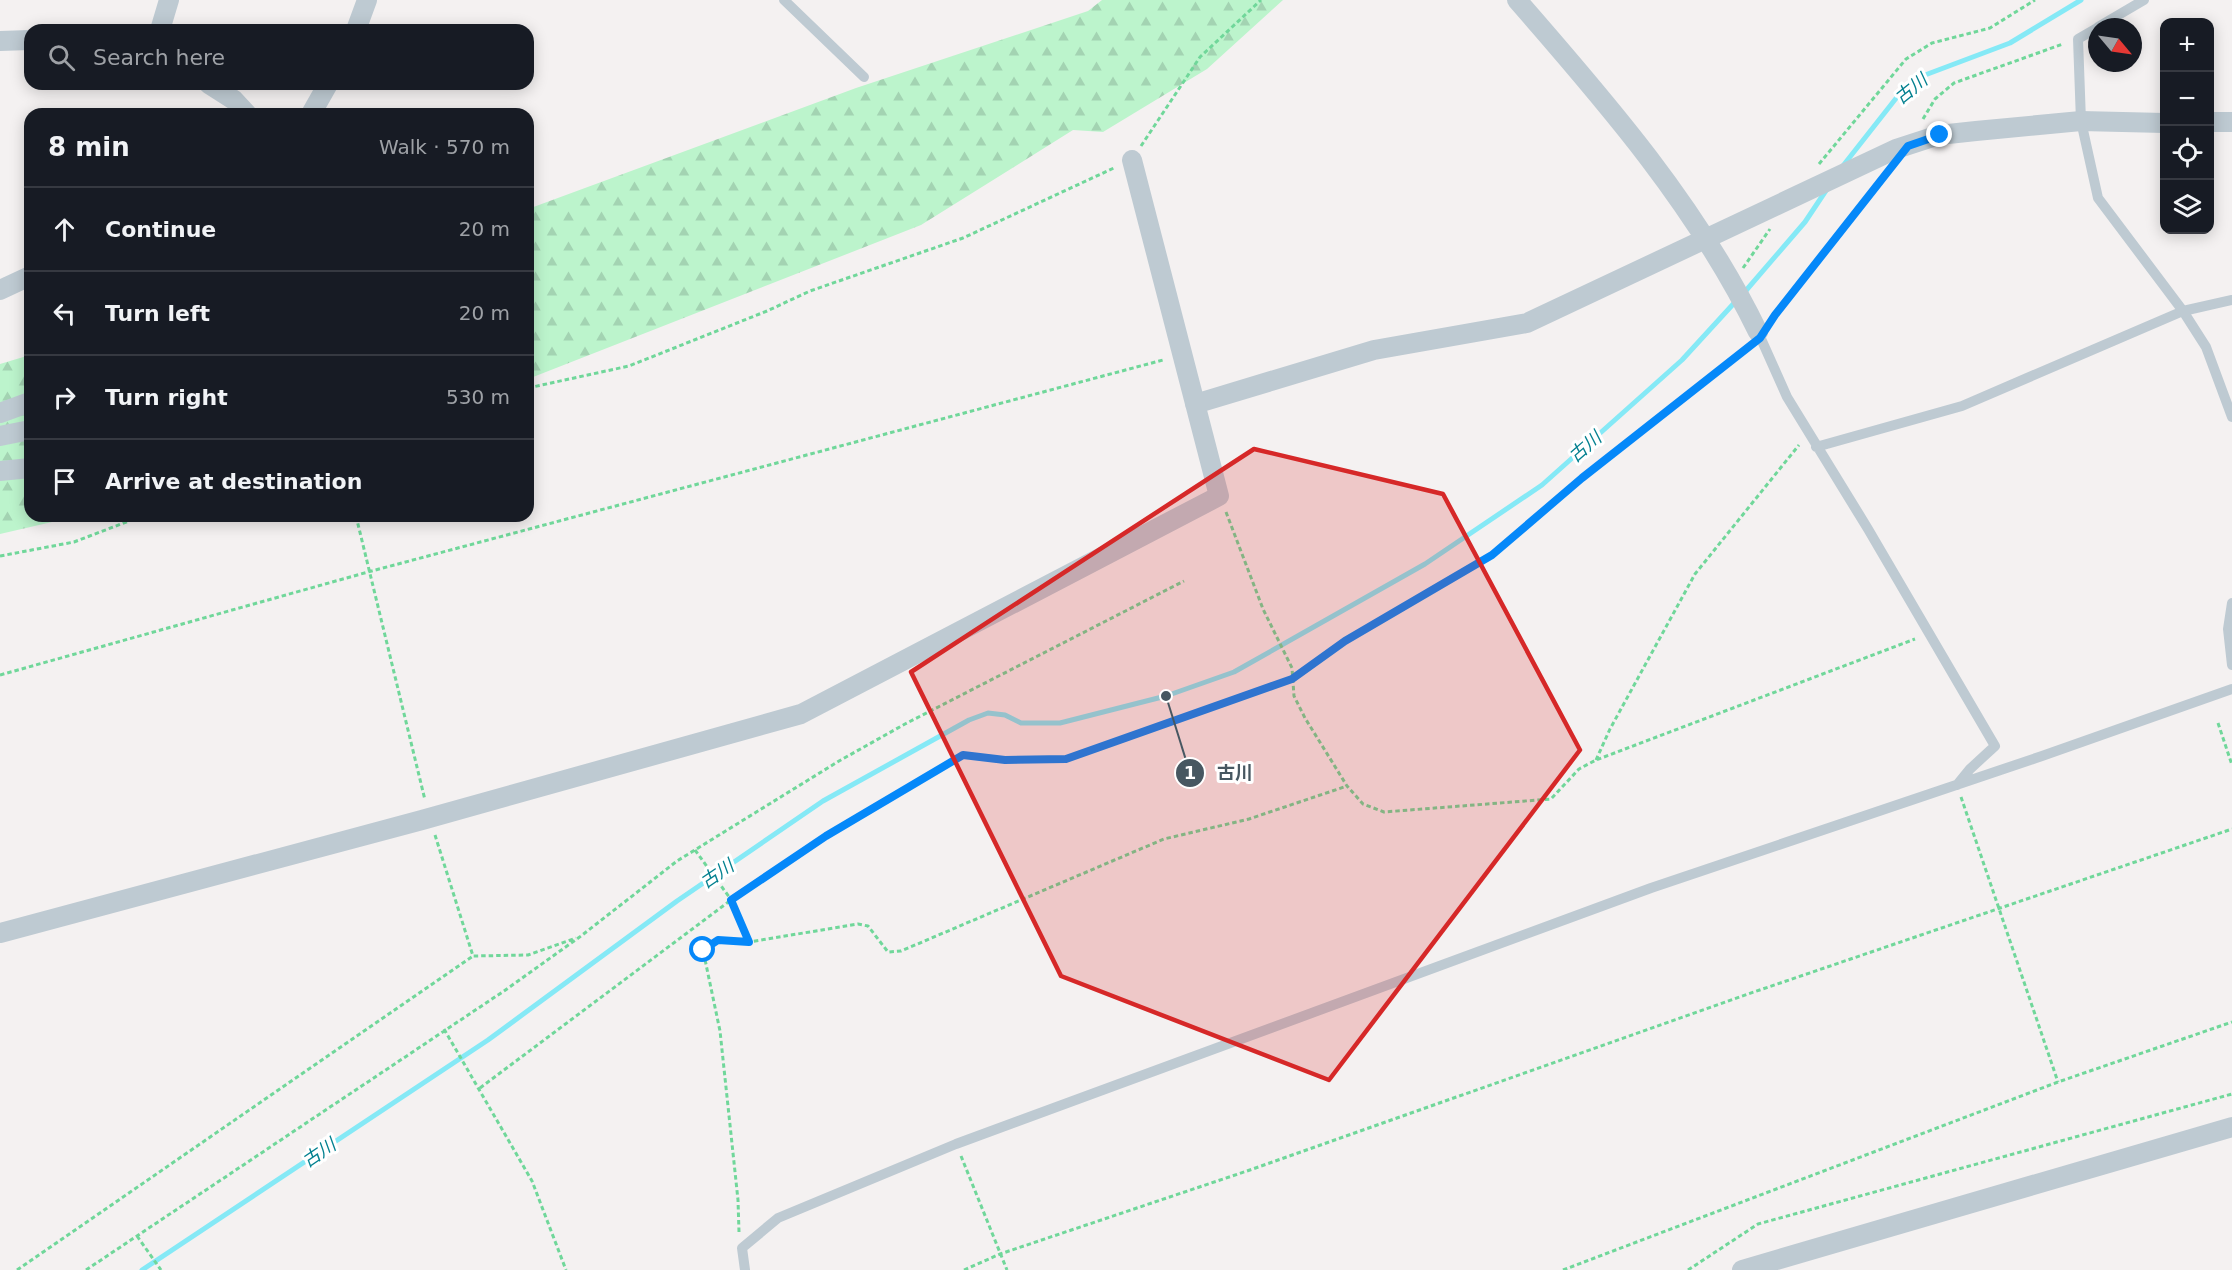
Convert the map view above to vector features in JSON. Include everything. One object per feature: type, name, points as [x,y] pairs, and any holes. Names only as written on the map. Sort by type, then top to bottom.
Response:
[{"type":"street","points":[[162,24],[169,0]]},
{"type":"street","points":[[358,24],[367,0]]},
{"type":"street","points":[[1517,0],[1601,96],[1707,240],[1735,286],[1759,335]]},
{"type":"street","points":[[0,41],[24,40]]},
{"type":"street","points":[[218,90],[234,100],[241,108]]},
{"type":"street","points":[[314,108],[325,90]]},
{"type":"street","points":[[1195,404],[1374,350],[1527,323],[1902,148],[1940,135],[2081,121],[2160,123]]},
{"type":"street","points":[[2214,122],[2232,122]]},
{"type":"street","points":[[0,933],[430,818],[801,714],[1219,496],[1132,160]]},
{"type":"street","points":[[0,290],[24,279]]},
{"type":"street","points":[[0,413],[24,404]]},
{"type":"street","points":[[0,436],[24,431]]},
{"type":"street","points":[[0,471],[24,469]]},
{"type":"street","points":[[1742,1270],[2232,1127]]},
{"type":"lane","points":[[784,0],[864,77]]},
{"type":"lane","points":[[2113,18],[2144,0]]},
{"type":"lane","points":[[2088,33],[2078,39],[2081,121],[2098,198],[2183,312],[2206,347],[2232,417]]},
{"type":"lane","points":[[1816,447],[1962,406],[2183,312],[2232,300]]},
{"type":"lane","points":[[1759,335],[1786,397],[1868,529],[1995,746],[1970,769],[1957,785]]},
{"type":"lane","points":[[2232,603],[2228,629],[2232,665]]},
{"type":"lane","points":[[745,1270],[742,1248],[778,1218],[956,1144],[1640,892],[2232,689]]},
{"type":"path","points":[[534,387],[634,364],[810,291],[963,238],[1132,160],[1200,57],[1261,0]]},
{"type":"path","points":[[1816,168],[1906,58],[1932,43],[1990,28],[2035,0]]},
{"type":"path","points":[[1902,148],[1935,99],[1954,83],[2078,39]]},
{"type":"path","points":[[480,1088],[731,900],[826,836],[963,755],[1005,760],[1066,759],[1292,679],[1345,641],[1492,555],[1582,478],[1759,335],[1888,171]]},
{"type":"path","points":[[1735,286],[1772,227]]},
{"type":"path","points":[[0,675],[368,572],[1182,354]]},
{"type":"path","points":[[1596,760],[1610,729],[1695,574],[1808,433]]},
{"type":"path","points":[[1219,496],[1263,609],[1292,668],[1294,696],[1347,786],[1363,804],[1384,812],[1551,799],[1579,769],[1596,760],[1928,634]]},
{"type":"path","points":[[0,556],[74,542],[126,522]]},
{"type":"path","points":[[357,522],[430,818],[473,956]]},
{"type":"path","points":[[86,1270],[504,991],[581,936],[677,861],[839,761],[905,724],[1184,581]]},
{"type":"path","points":[[2218,723],[2232,765]]},
{"type":"path","points":[[1957,785],[2058,1082]]},
{"type":"path","points":[[742,1248],[737,1221],[738,1200],[720,1030],[703,950],[718,940],[749,942],[858,924],[868,927],[888,952],[901,951],[1164,839],[1249,819],[1347,786]]},
{"type":"path","points":[[964,1270],[1000,1254],[1248,1171],[1748,993],[2232,829]]},
{"type":"path","points":[[695,850],[731,900],[749,942]]},
{"type":"path","points":[[17,1270],[473,956],[528,955],[581,936]]},
{"type":"path","points":[[1563,1270],[2058,1082],[2232,1022]]},
{"type":"path","points":[[444,1029],[532,1181],[566,1270]]},
{"type":"path","points":[[1688,1270],[1758,1224],[2232,1094]]},
{"type":"path","points":[[956,1144],[1007,1270]]},
{"type":"path","points":[[137,1236],[161,1270]]},
{"type":"highlighted area","points":[[1254,449],[1443,494],[1580,750],[1329,1080],[1061,976],[911,672]]},
{"type":"green space","points":[[1102,0],[1283,0],[1207,69],[1103,132],[1073,130],[921,225],[534,377],[534,207],[856,88],[1088,11]]},
{"type":"green space","points":[[24,357],[24,522],[52,522],[0,534],[0,364]]},
{"type":"waterway","name":"古川","points":[[1842,167],[1901,92],[1925,75],[2010,43],[2081,0]]},
{"type":"waterway","name":"古川","points":[[1743,294],[1805,222],[1827,189]]},
{"type":"waterway","name":"古川","points":[[142,1270],[488,1040],[677,901],[823,801],[969,720],[988,713],[1005,715],[1021,723],[1060,723],[1166,696],[1234,672],[1425,564],[1542,485],[1682,360],[1736,301]]},
{"type":"place","name":"古川","points":[[1166,696]]},
{"type":"route","points":[[703,950],[718,940],[749,942],[731,900],[826,836],[963,755],[1005,760],[1066,759],[1260,692],[1292,679],[1345,641],[1492,555],[1582,478],[1760,338],[1775,315],[1908,146],[1940,135]]}]
